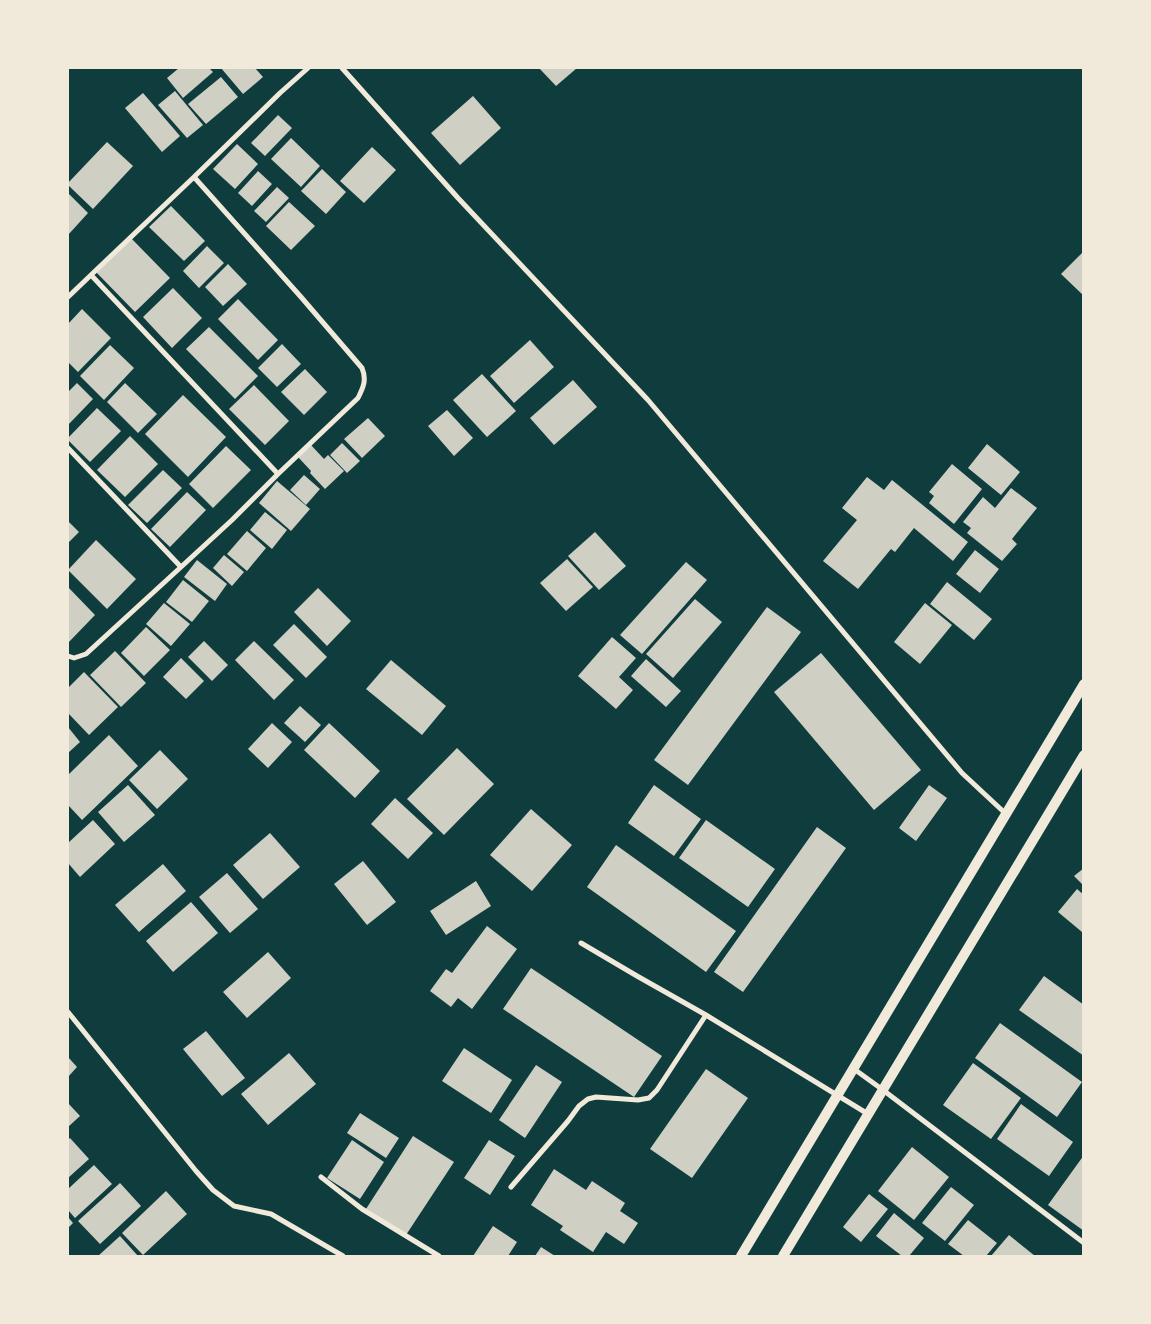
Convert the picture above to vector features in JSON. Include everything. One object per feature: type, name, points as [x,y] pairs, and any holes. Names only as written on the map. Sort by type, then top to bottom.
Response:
[{"type":"main road","points":[[741,1256],[1084,684]]},
{"type":"main road","points":[[783,1256],[1084,755]]},
{"type":"street","points":[[68,297],[308,68]]},
{"type":"street","points":[[342,68],[458,198],[648,400],[962,773],[1006,814]]},
{"type":"street","points":[[68,656],[74,658],[86,654],[232,520],[358,398],[364,386],[362,368],[194,177]]},
{"type":"street","points":[[91,274],[278,474]]},
{"type":"street","points":[[68,448],[181,567]]},
{"type":"street","points":[[582,943],[706,1015],[868,1114]]},
{"type":"street","points":[[68,1012],[189,1163],[213,1190],[234,1206],[271,1214],[342,1256]]},
{"type":"street","points":[[511,1187],[579,1106],[588,1099],[596,1097],[638,1100],[649,1098],[657,1090],[706,1015]]},
{"type":"street","points":[[854,1069],[1084,1243]]},
{"type":"street","points":[[321,1177],[362,1209],[439,1256]]},
{"type":"building","points":[[179,68],[209,68],[213,72],[183,98],[167,78]]},
{"type":"building","points":[[221,68],[255,68],[263,77],[243,94]]},
{"type":"building","points":[[539,68],[577,68],[556,86]]},
{"type":"building","points":[[221,77],[238,97],[206,124],[188,104]]},
{"type":"building","points":[[175,91],[203,125],[187,138],[158,105]]},
{"type":"building","points":[[143,93],[180,136],[162,152],[125,108]]},
{"type":"building","points":[[473,96],[501,128],[460,165],[431,133]]},
{"type":"building","points":[[278,115],[292,128],[265,156],[251,143]]},
{"type":"building","points":[[291,138],[320,166],[301,187],[271,159]]},
{"type":"building","points":[[107,142],[133,166],[93,209],[68,183]]},
{"type":"building","points":[[237,144],[258,164],[235,189],[213,169]]},
{"type":"building","points":[[372,147],[396,170],[364,203],[340,181]]},
{"type":"building","points":[[322,169],[346,192],[326,214],[301,191]]},
{"type":"building","points":[[258,171],[272,184],[252,206],[238,193]]},
{"type":"building","points":[[277,187],[289,198],[266,222],[254,211]]},
{"type":"building","points":[[68,193],[88,213],[68,235]]},
{"type":"building","points":[[289,202],[315,226],[291,250],[266,226]]},
{"type":"building","points":[[171,206],[205,241],[184,261],[149,227]]},
{"type":"building","points":[[131,238],[170,278],[135,312],[96,272]]},
{"type":"building","points":[[207,246],[224,263],[199,288],[183,271]]},
{"type":"building","points":[[1084,251],[1084,296],[1061,274]]},
{"type":"building","points":[[228,264],[247,284],[223,306],[205,287]]},
{"type":"building","points":[[173,288],[202,318],[172,348],[143,317]]},
{"type":"building","points":[[238,299],[278,340],[258,360],[218,319]]},
{"type":"building","points":[[82,309],[111,338],[78,372],[68,362],[68,324]]},
{"type":"building","points":[[209,327],[258,376],[235,399],[186,349]]},
{"type":"building","points":[[530,340],[554,367],[514,403],[490,376]]},
{"type":"building","points":[[282,344],[301,364],[277,387],[258,368]]},
{"type":"building","points":[[110,345],[134,368],[104,400],[80,376]]},
{"type":"building","points":[[305,369],[327,392],[304,415],[281,392]]},
{"type":"building","points":[[482,374],[516,411],[487,437],[453,400]]},
{"type":"building","points":[[573,380],[597,407],[554,445],[530,418]]},
{"type":"building","points":[[77,383],[93,399],[68,425],[68,392]]},
{"type":"building","points":[[125,383],[157,414],[138,433],[107,402]]},
{"type":"building","points":[[254,385],[289,421],[265,445],[229,409]]},
{"type":"building","points":[[183,395],[226,437],[188,477],[145,434]]},
{"type":"building","points":[[97,408],[121,431],[90,462],[68,438]]},
{"type":"building","points":[[447,410],[473,438],[454,456],[428,426]]},
{"type":"building","points":[[368,418],[385,436],[362,458],[344,439]]},
{"type":"building","points":[[130,436],[158,464],[125,497],[97,470]]},
{"type":"building","points":[[342,443],[360,461],[347,473],[330,455]]},
{"type":"building","points":[[987,444],[1020,472],[1001,495],[968,468]]},
{"type":"building","points":[[311,445],[324,459],[328,455],[344,471],[325,489],[298,457]]},
{"type":"building","points":[[226,446],[251,470],[213,508],[189,484]]},
{"type":"building","points":[[952,464],[982,489],[954,524],[929,503],[934,496],[929,492]]},
{"type":"building","points":[[163,470],[182,488],[147,523],[128,505]]},
{"type":"building","points":[[304,475],[320,489],[306,505],[290,490]]},
{"type":"building","points":[[867,477],[884,490],[892,480],[968,542],[953,561],[914,528],[895,552],[891,549],[858,589],[823,561],[857,520],[842,508]]},
{"type":"building","points":[[277,481],[310,509],[291,531],[259,503]]},
{"type":"building","points":[[1011,488],[1037,508],[1012,539],[1017,544],[1002,561],[967,533],[971,528],[963,522],[983,497],[995,508]]},
{"type":"building","points":[[187,492],[206,510],[170,547],[151,529]]},
{"type":"building","points":[[265,512],[287,530],[272,549],[250,530]]},
{"type":"building","points":[[68,521],[79,532],[68,543]]},
{"type":"building","points":[[247,531],[266,548],[247,571],[227,554]]},
{"type":"building","points":[[595,532],[626,566],[599,590],[568,556]]},
{"type":"building","points":[[96,540],[136,579],[107,609],[68,570]]},
{"type":"building","points":[[975,550],[999,569],[980,593],[956,574]]},
{"type":"building","points":[[224,555],[244,572],[232,586],[213,568]]},
{"type":"building","points":[[567,559],[593,587],[566,611],[540,583]]},
{"type":"building","points":[[197,560],[227,584],[215,601],[184,577]]},
{"type":"building","points":[[686,562],[707,580],[642,654],[620,635]]},
{"type":"building","points":[[183,580],[209,601],[192,622],[166,602]]},
{"type":"building","points":[[947,582],[992,619],[974,640],[930,604]]},
{"type":"building","points":[[68,587],[95,615],[68,643]]},
{"type":"building","points":[[318,588],[351,621],[327,646],[294,612]]},
{"type":"building","points":[[695,599],[722,622],[673,678],[646,654]]},
{"type":"building","points":[[164,603],[190,624],[171,646],[146,624]]},
{"type":"building","points":[[925,603],[952,625],[920,664],[894,642]]},
{"type":"building","points":[[767,607],[801,632],[688,785],[654,760]]},
{"type":"building","points":[[294,624],[327,657],[306,678],[273,645]]},
{"type":"building","points":[[146,627],[170,650],[144,676],[121,653]]},
{"type":"building","points":[[612,637],[636,658],[619,677],[633,690],[616,709],[578,676]]},
{"type":"building","points":[[204,641],[228,665],[212,681],[188,657]]},
{"type":"building","points":[[254,641],[294,680],[274,700],[235,660]]},
{"type":"building","points":[[115,651],[146,683],[121,707],[90,675]]},
{"type":"building","points":[[821,653],[921,770],[874,810],[774,692]]},
{"type":"building","points":[[181,658],[204,681],[186,699],[163,677]]},
{"type":"building","points":[[646,659],[681,691],[666,707],[631,676]]},
{"type":"building","points":[[391,660],[446,706],[422,735],[366,689]]},
{"type":"building","points":[[84,672],[118,707],[89,735],[68,713],[68,688]]},
{"type":"building","points":[[300,706],[321,725],[305,742],[284,723]]},
{"type":"building","points":[[272,723],[292,742],[268,768],[248,749]]},
{"type":"building","points":[[329,723],[380,771],[355,798],[304,750]]},
{"type":"building","points":[[68,727],[80,742],[68,753]]},
{"type":"building","points":[[109,735],[138,766],[82,820],[68,805],[68,775]]},
{"type":"building","points":[[457,748],[494,784],[444,835],[407,799]]},
{"type":"building","points":[[160,750],[188,779],[157,809],[129,780]]},
{"type":"building","points":[[128,785],[155,815],[124,842],[98,812]]},
{"type":"building","points":[[654,785],[701,819],[674,856],[628,823]]},
{"type":"building","points":[[929,785],[947,798],[916,841],[899,828]]},
{"type":"building","points":[[395,798],[433,833],[408,859],[371,824]]},
{"type":"building","points":[[531,809],[572,845],[532,891],[490,855]]},
{"type":"building","points":[[93,820],[115,844],[80,877],[68,863],[68,843]]},
{"type":"building","points":[[706,820],[775,869],[748,907],[679,858]]},
{"type":"building","points":[[817,827],[846,848],[743,992],[714,972]]},
{"type":"building","points":[[270,833],[300,867],[263,899],[233,865]]},
{"type":"building","points":[[616,845],[736,931],[706,972],[587,887]]},
{"type":"building","points":[[363,861],[396,902],[367,925],[334,884]]},
{"type":"building","points":[[163,864],[186,891],[139,932],[115,905]]},
{"type":"building","points":[[1084,868],[1084,886],[1074,876]]},
{"type":"building","points":[[227,873],[258,909],[230,933],[199,897]]},
{"type":"building","points":[[476,881],[491,906],[446,935],[430,911]]},
{"type":"building","points":[[1077,889],[1084,895],[1084,931],[1082,932],[1058,912]]},
{"type":"building","points":[[191,902],[218,933],[173,972],[146,941]]},
{"type":"building","points":[[487,926],[517,949],[472,1009],[458,998],[451,1007],[430,991],[446,969],[452,973]]},
{"type":"building","points":[[268,952],[291,978],[247,1018],[223,992]]},
{"type":"building","points":[[531,968],[662,1056],[634,1097],[503,1009]]},
{"type":"building","points":[[1044,976],[1084,1005],[1084,1056],[1019,1010]]},
{"type":"building","points":[[1000,1023],[1082,1082],[1057,1117],[975,1058]]},
{"type":"building","points":[[206,1031],[245,1078],[222,1096],[183,1049]]},
{"type":"building","points":[[464,1048],[512,1080],[491,1113],[442,1081]]},
{"type":"building","points":[[289,1053],[316,1084],[268,1125],[241,1094]]},
{"type":"building","points":[[68,1057],[77,1067],[68,1077]]},
{"type":"building","points":[[973,1063],[1021,1098],[991,1139],[943,1105]]},
{"type":"building","points":[[536,1065],[562,1082],[525,1138],[499,1120]]},
{"type":"building","points":[[706,1069],[748,1098],[692,1178],[650,1149]]},
{"type":"building","points":[[68,1103],[80,1116],[68,1127]]},
{"type":"building","points":[[1021,1104],[1073,1142],[1049,1176],[997,1139]]},
{"type":"building","points":[[360,1113],[399,1138],[386,1158],[347,1133]]},
{"type":"building","points":[[413,1136],[454,1162],[406,1235],[366,1209]]},
{"type":"building","points":[[70,1138],[89,1159],[68,1178],[68,1140]]},
{"type":"building","points":[[352,1140],[384,1162],[360,1199],[327,1178]]},
{"type":"building","points":[[489,1140],[515,1156],[490,1195],[464,1178]]},
{"type":"building","points":[[912,1147],[949,1177],[914,1220],[878,1191]]},
{"type":"building","points":[[1084,1155],[1084,1231],[1048,1205]]},
{"type":"building","points":[[94,1165],[112,1184],[75,1218],[68,1210],[68,1189]]},
{"type":"building","points":[[554,1169],[586,1190],[592,1181],[625,1203],[620,1211],[638,1223],[624,1244],[606,1232],[593,1252],[560,1230],[563,1226],[531,1205]]},
{"type":"building","points":[[120,1183],[141,1206],[100,1244],[78,1221]]},
{"type":"building","points":[[951,1187],[974,1205],[945,1241],[922,1223]]},
{"type":"building","points":[[166,1191],[187,1214],[143,1255],[122,1233]]},
{"type":"building","points":[[869,1194],[888,1209],[861,1242],[843,1227]]},
{"type":"building","points":[[894,1213],[924,1238],[909,1256],[902,1256],[876,1236]]},
{"type":"building","points":[[68,1217],[73,1223],[68,1228]]},
{"type":"building","points":[[968,1220],[997,1243],[986,1256],[964,1256],[948,1244]]},
{"type":"building","points":[[493,1226],[517,1242],[508,1256],[473,1256]]},
{"type":"building","points":[[1009,1235],[1035,1256],[991,1256]]},
{"type":"building","points":[[120,1236],[138,1256],[98,1256]]},
{"type":"building","points":[[541,1247],[555,1256],[535,1256]]}]
